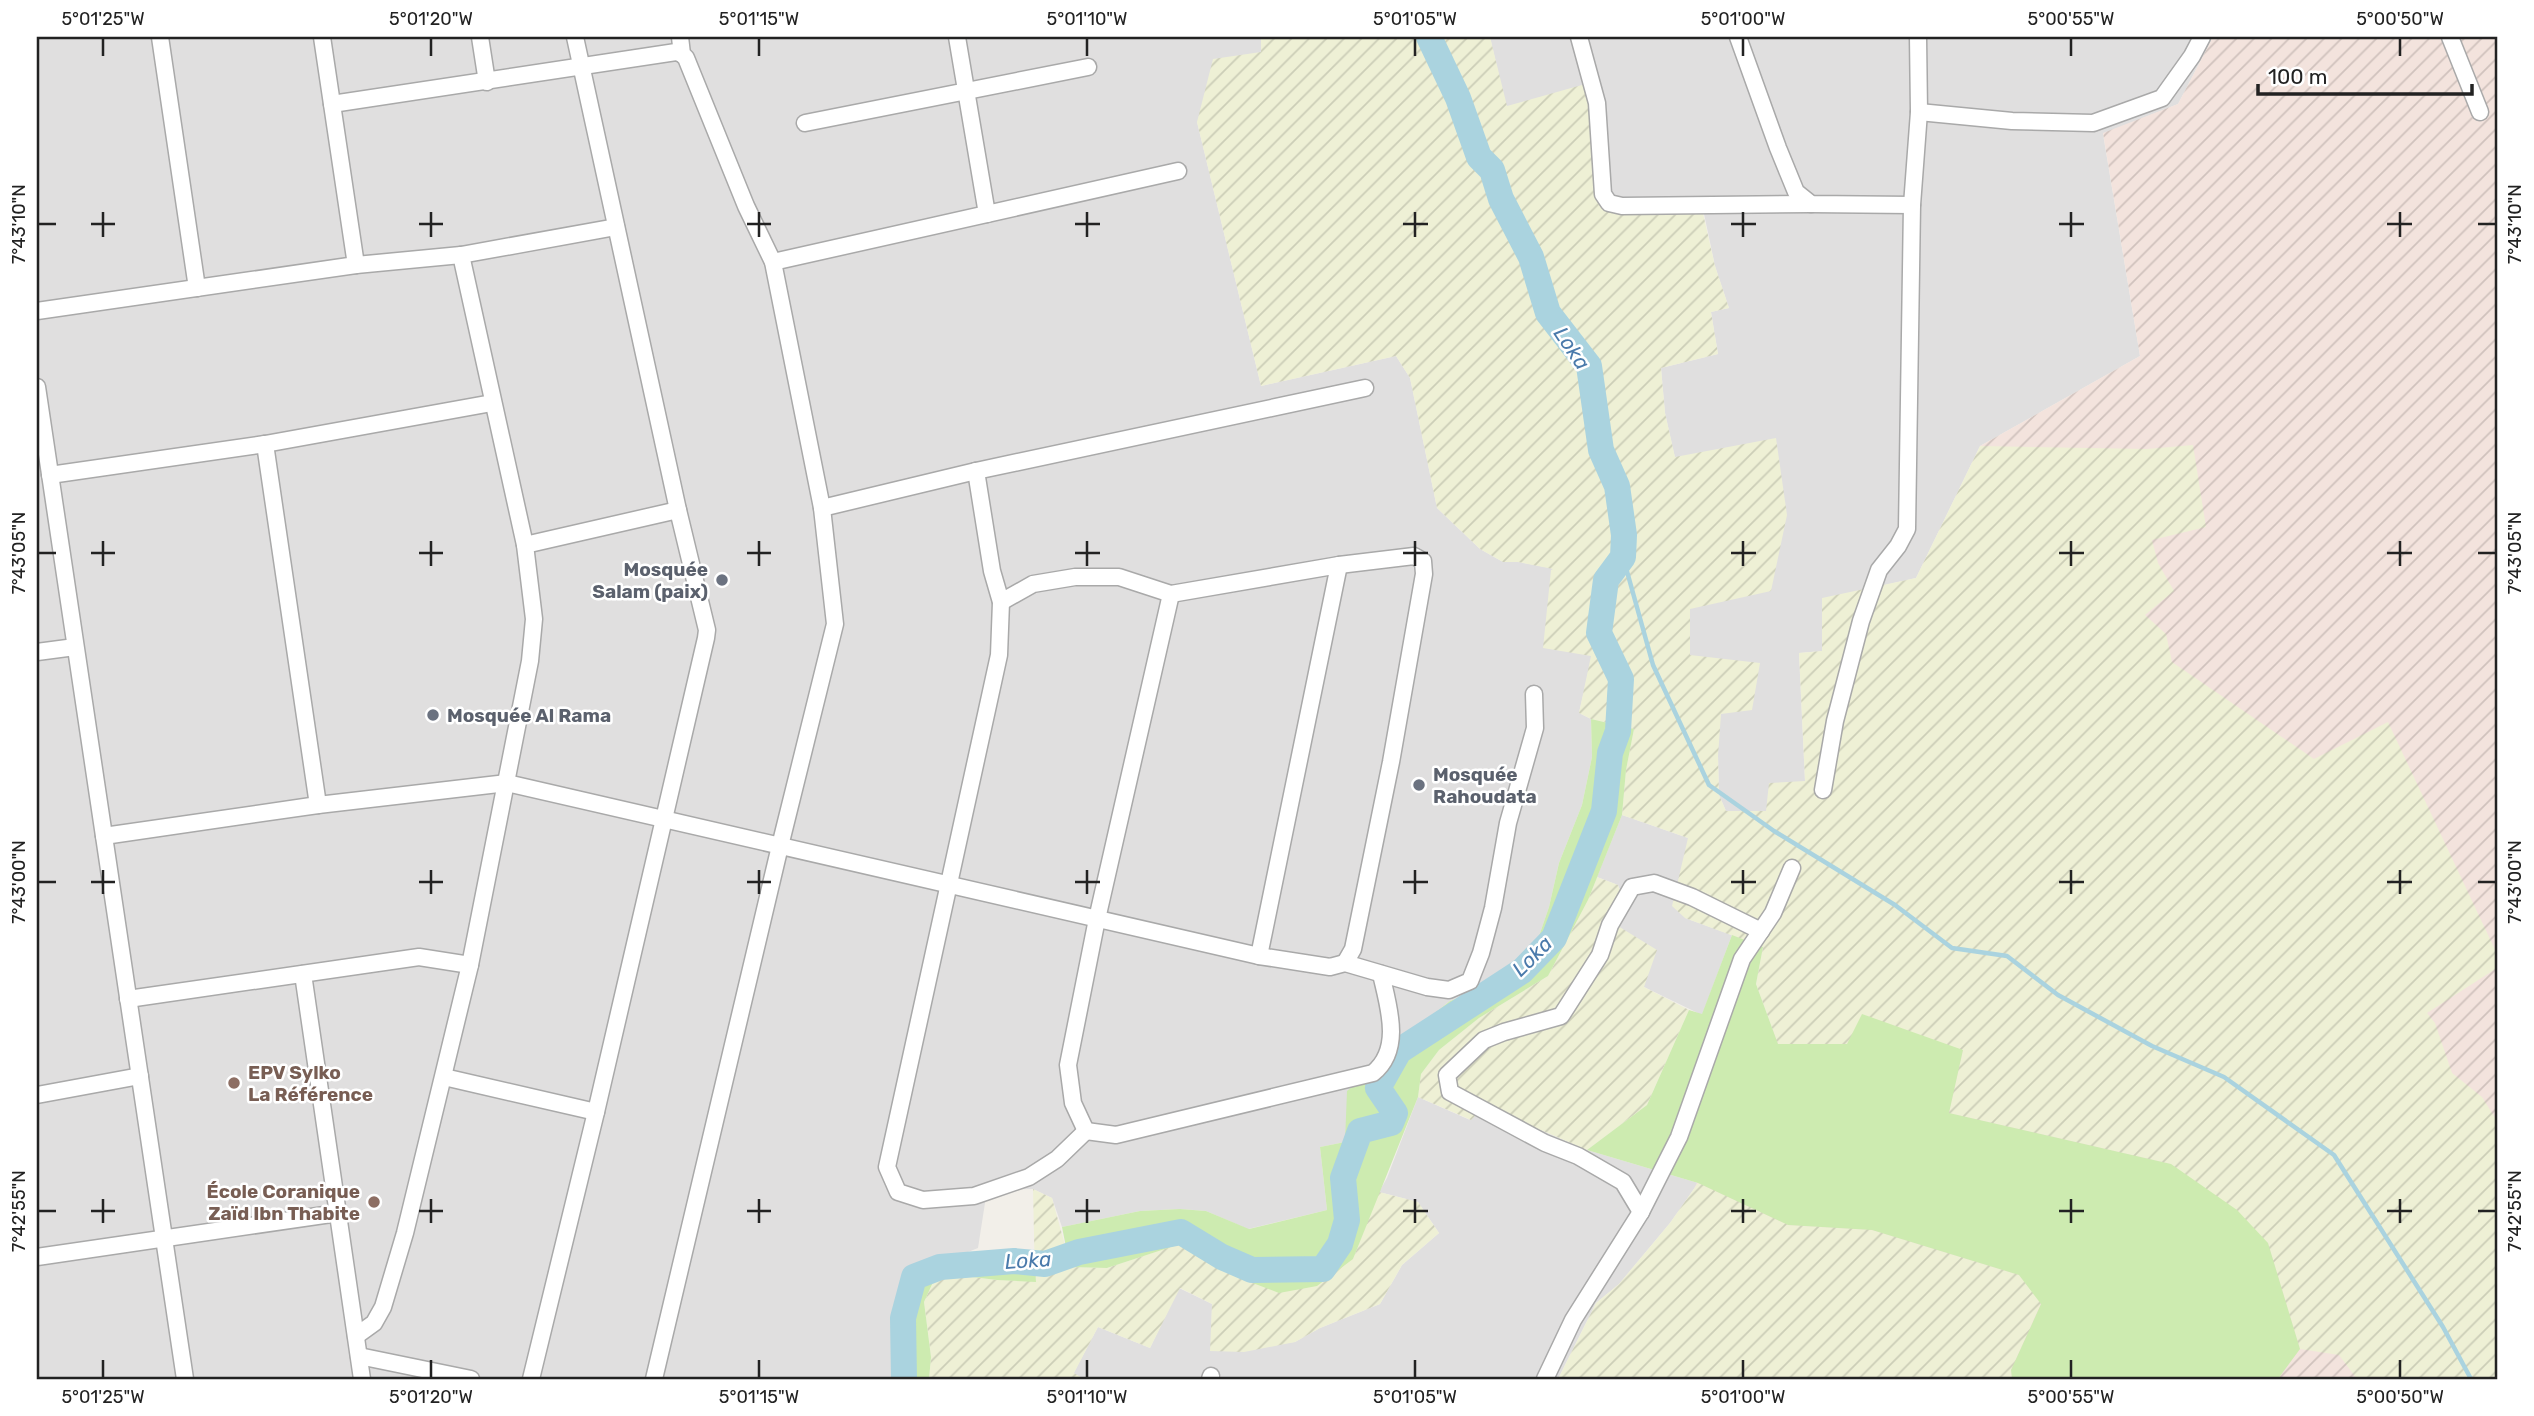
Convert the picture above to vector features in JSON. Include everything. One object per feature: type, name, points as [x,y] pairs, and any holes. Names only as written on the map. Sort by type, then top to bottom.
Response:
[{"type":"street","points":[[160,37],[197,288]]},
{"type":"street","points":[[322,37],[356,265]]},
{"type":"street","points":[[480,37],[487,82]]},
{"type":"street","points":[[531,1379],[596,1112],[707,630],[678,510],[575,37]]},
{"type":"street","points":[[680,37],[682,54]]},
{"type":"street","points":[[957,37],[988,214]]},
{"type":"street","points":[[1578,37],[1597,103],[1601,179],[1603,194],[1609,203],[1622,206],[1912,205]]},
{"type":"street","points":[[1738,37],[1778,148],[1797,192],[1811,204]]},
{"type":"street","points":[[1823,790],[1835,721],[1861,621],[1879,570],[1898,546],[1907,529],[1912,205],[1919,112],[1918,37]]},
{"type":"street","points":[[1919,112],[2012,121],[2093,123],[2162,98],[2202,37]]},
{"type":"street","points":[[2450,37],[2480,112]]},
{"type":"street","points":[[332,104],[676,52],[682,54],[686,58],[746,206],[773,262],[822,508],[835,624],[654,1379]]},
{"type":"street","points":[[805,123],[1088,67]]},
{"type":"street","points":[[773,262],[1178,170]]},
{"type":"street","points":[[37,311],[356,265],[461,255],[616,227]]},
{"type":"street","points":[[356,1336],[373,1323],[383,1307],[405,1233],[470,965],[530,661],[534,619],[525,545],[461,255]]},
{"type":"street","points":[[37,387],[185,1379]]},
{"type":"street","points":[[822,508],[976,471],[1365,388]]},
{"type":"street","points":[[50,475],[265,444],[492,403]]},
{"type":"street","points":[[265,444],[318,805]]},
{"type":"street","points":[[976,471],[992,571],[1001,603],[999,654],[887,1167],[898,1192],[923,1200],[974,1196],[1029,1177],[1057,1159],[1086,1130]]},
{"type":"street","points":[[525,545],[678,510]]},
{"type":"street","points":[[1001,603],[1033,584],[1075,577],[1119,577],[1171,594],[1339,565],[1414,556],[1423,561],[1424,574],[1391,762],[1356,936],[1353,949],[1345,963]]},
{"type":"street","points":[[1259,956],[1339,565]]},
{"type":"street","points":[[1086,1130],[1073,1103],[1068,1065],[1097,919],[1171,594]]},
{"type":"street","points":[[37,652],[75,647]]},
{"type":"street","points":[[104,836],[318,805],[507,783],[1259,956],[1330,967],[1345,963],[1427,987],[1449,990],[1470,981],[1481,953],[1493,908],[1508,823],[1535,728],[1534,694]]},
{"type":"street","points":[[1545,1379],[1573,1320],[1641,1212],[1679,1137],[1742,959],[1773,913],[1792,868]]},
{"type":"street","points":[[1641,1212],[1623,1182],[1578,1156],[1545,1143],[1450,1092],[1447,1075],[1484,1040],[1561,1016],[1600,955],[1610,925],[1632,887],[1654,883],[1692,897],[1761,931]]},
{"type":"street","points":[[128,999],[419,957],[470,965]]},
{"type":"street","points":[[303,974],[362,1379]]},
{"type":"street","points":[[1086,1130],[1116,1135],[1373,1073],[1382,1066],[1391,1038],[1391,1021],[1381,974]]},
{"type":"street","points":[[37,1095],[140,1076]]},
{"type":"street","points":[[444,1077],[596,1112]]},
{"type":"street","points":[[37,1257],[338,1213]]},
{"type":"street","points":[[359,1356],[471,1379]]},
{"type":"shaded area","points":[[37,37],[1261,37],[1261,52],[1197,122],[1261,386],[1396,356],[1410,378],[1437,508],[1480,549],[1503,562],[1556,569],[1592,656],[1579,713],[1591,719],[1592,757],[1582,805],[1559,863],[1538,939],[1492,985],[1450,1001],[1411,1032],[1383,1061],[1345,1142],[1320,1147],[1327,1210],[1248,1229],[1206,1211],[1180,1209],[1140,1211],[1062,1227],[1052,1198],[1033,1189],[987,1190],[978,1248],[905,1277],[900,1305],[902,1335],[893,1379],[37,1379]]},
{"type":"shaded area","points":[[1490,37],[2213,37],[2178,104],[2103,134],[2140,356],[1980,446],[1916,578],[1822,599],[1822,651],[1799,653],[1805,781],[1766,811],[1726,811],[1719,795],[1718,756],[1690,655],[1690,609],[1675,458],[1665,413],[1661,368],[1718,354],[1711,312],[1729,308],[1715,266],[1703,209],[1626,210],[1506,106]]},
{"type":"shaded area","points":[[2213,37],[2497,37],[2497,1379],[1618,1379],[1675,1230],[1720,1133],[1967,658],[1980,446],[2140,356],[2103,133],[2178,104]]},
{"type":"shaded area","points":[[1622,815],[1688,838],[1685,918],[1732,935],[1702,1015],[1644,987],[1618,926],[1626,907],[1618,885],[1597,877]]},
{"type":"shaded area","points":[[1418,1097],[1470,1120],[1485,1106],[1587,1150],[1698,1183],[1670,1223],[1619,1284],[1596,1303],[1558,1379],[1084,1379],[1073,1374],[1098,1327],[1150,1348],[1179,1288],[1212,1304],[1211,1351],[1295,1342],[1320,1328],[1380,1304],[1402,1265],[1439,1233],[1418,1202],[1379,1192]]},
{"type":"green space","points":[[1261,37],[1490,37],[1507,106],[1589,83],[1604,203],[1702,209],[1715,266],[1729,308],[1711,312],[1718,354],[1661,368],[1665,413],[1675,457],[1776,438],[1787,515],[1771,591],[1690,609],[1690,655],[1760,663],[1752,710],[1721,714],[1719,795],[1726,811],[1766,811],[1769,783],[1805,781],[1799,653],[1822,651],[1822,598],[1916,578],[1980,446],[2147,449],[2193,445],[2206,527],[2152,540],[2158,563],[2174,591],[2145,615],[2166,634],[2172,662],[2314,759],[2388,722],[2497,954],[2497,968],[2427,1013],[2435,1023],[2452,1073],[2482,1097],[2497,1121],[2497,1379],[2357,1379],[2339,1355],[2300,1349],[2268,1243],[2171,1164],[1949,1113],[1963,1050],[1847,1044],[1778,1044],[1756,984],[1763,947],[1685,918],[1672,906],[1688,838],[1622,815],[1626,770],[1634,729],[1591,719],[1579,713],[1591,656],[1543,648],[1553,569],[1503,562],[1480,549],[1437,508],[1410,378],[1396,356],[1261,386],[1197,122],[1213,59],[1261,52]]},
{"type":"green space","points":[[1591,719],[1634,729],[1626,770],[1622,815],[1588,900],[1548,976],[1479,1018],[1439,1050],[1421,1074],[1418,1097],[1353,1259],[1317,1286],[1279,1293],[1242,1279],[1206,1252],[1180,1244],[1107,1268],[1070,1267],[1062,1227],[1140,1211],[1180,1209],[1206,1211],[1249,1229],[1327,1210],[1320,1147],[1345,1142],[1347,1091],[1383,1061],[1411,1032],[1450,1001],[1493,985],[1538,939],[1559,863],[1582,805],[1592,757]]},
{"type":"green space","points":[[1597,877],[1618,885],[1626,907],[1618,926],[1657,950],[1644,987],[1689,1010],[1647,1105],[1587,1150],[1485,1106],[1471,1120],[1418,1097],[1421,1074],[1439,1050],[1479,1018],[1548,976],[1588,900]]},
{"type":"green space","points":[[1732,935],[1763,947],[1756,984],[1778,1044],[1847,1044],[1862,1014],[1963,1050],[1949,1113],[2171,1164],[2237,1210],[2268,1243],[2300,1349],[2278,1379],[2012,1379],[2011,1370],[2041,1304],[2019,1275],[1872,1230],[1788,1225],[1698,1183],[1587,1150],[1647,1105],[1689,1010],[1702,1014]]},
{"type":"green space","points":[[1698,1183],[1788,1225],[1872,1230],[2019,1275],[2041,1303],[2011,1370],[2012,1379],[1558,1379],[1596,1303],[1619,1284],[1670,1223]]},
{"type":"green space","points":[[1033,1189],[1052,1198],[1071,1267],[1107,1268],[1179,1244],[1206,1252],[1242,1279],[1353,1259],[1379,1192],[1418,1202],[1439,1233],[1402,1265],[1380,1304],[1320,1328],[1295,1342],[1244,1352],[1210,1351],[1212,1304],[1180,1288],[1150,1348],[1098,1327],[1074,1373],[1084,1379],[929,1379],[931,1357],[924,1302],[934,1280],[948,1274],[1035,1281]]},
{"type":"green space","points":[[1034,1254],[1036,1282],[948,1274],[934,1280],[924,1302],[931,1357],[929,1379],[893,1379],[902,1335],[900,1305],[905,1277],[933,1265]]},
{"type":"waterway","name":"Loka","points":[[904,1379],[903,1318],[914,1277],[940,1267],[1014,1261],[1045,1264],[1079,1252],[1181,1232],[1222,1257],[1252,1270],[1323,1269],[1340,1244],[1347,1220],[1343,1178],[1360,1131],[1391,1123],[1395,1113],[1378,1088],[1399,1051],[1522,971],[1554,938],[1604,811],[1610,753],[1618,731],[1621,679],[1599,633],[1606,580],[1623,557],[1624,535],[1617,486],[1601,450],[1589,366],[1548,313],[1531,257],[1501,199],[1492,170],[1479,157],[1458,98],[1429,37]]},
{"type":"waterway","points":[[1623,557],[1653,665],[1709,785],[1774,831],[1895,905],[1952,948],[2007,956],[2058,995],[2152,1046],[2224,1077],[2334,1155],[2443,1327],[2471,1379]]},
{"type":"place","name":"Mosquée Salam (paix)","points":[[722,580]]},
{"type":"place","name":"Mosquée Al Rama","points":[[433,715]]},
{"type":"place","name":"Mosquée Rahoudata","points":[[1419,785]]},
{"type":"place","name":"EPV Sylko La Référence","points":[[234,1083]]},
{"type":"place","name":"École Coranique Zaïd Ibn Thabite","points":[[374,1202]]}]
